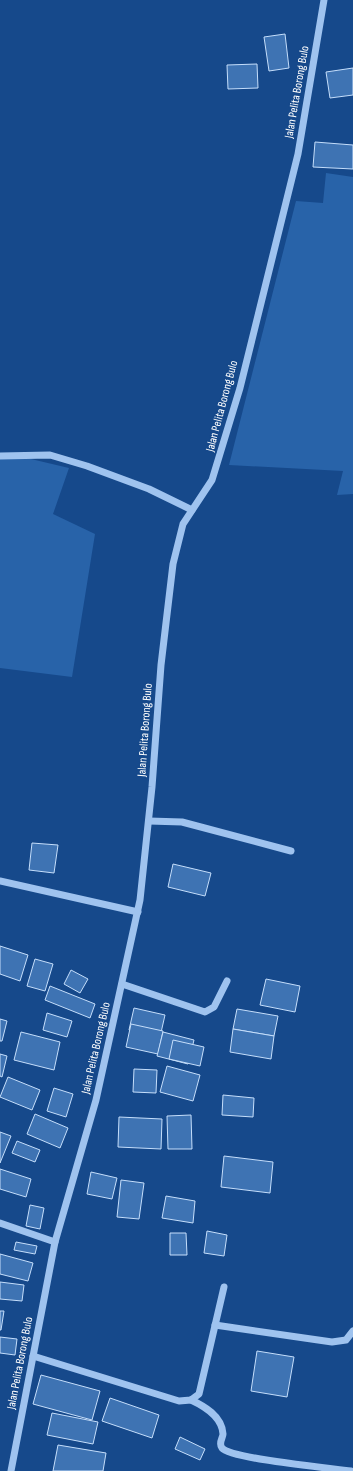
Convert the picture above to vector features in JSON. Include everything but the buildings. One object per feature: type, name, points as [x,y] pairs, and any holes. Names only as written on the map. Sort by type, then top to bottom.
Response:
[{"type":"street","name":"Jalan Pelita Borong Bulo","points":[[11,1471],[55,1242],[96,1100],[138,912],[149,821],[161,666],[173,564],[183,524],[212,480],[240,388],[298,154],[324,0]]},
{"type":"street","points":[[0,456],[50,455],[87,466],[149,489],[192,510]]},
{"type":"street","points":[[149,821],[182,822],[291,851]]},
{"type":"street","points":[[0,881],[138,912]]},
{"type":"street","points":[[122,984],[205,1012],[214,1006],[227,981]]},
{"type":"street","points":[[0,1223],[55,1242]]},
{"type":"street","points":[[191,1400],[199,1394],[224,1287]]},
{"type":"street","points":[[215,1325],[332,1342],[346,1340],[353,1331]]},
{"type":"street","points":[[33,1356],[179,1401],[191,1400],[203,1406],[214,1415],[222,1428],[223,1435],[221,1444],[227,1451],[254,1458],[351,1471]]},
{"type":"shaded area","points":[[326,173],[353,177],[353,494],[337,495],[343,471],[229,465],[296,201],[323,203]]},
{"type":"shaded area","points":[[14,455],[69,468],[53,514],[95,534],[72,677],[0,668],[0,456]]}]
